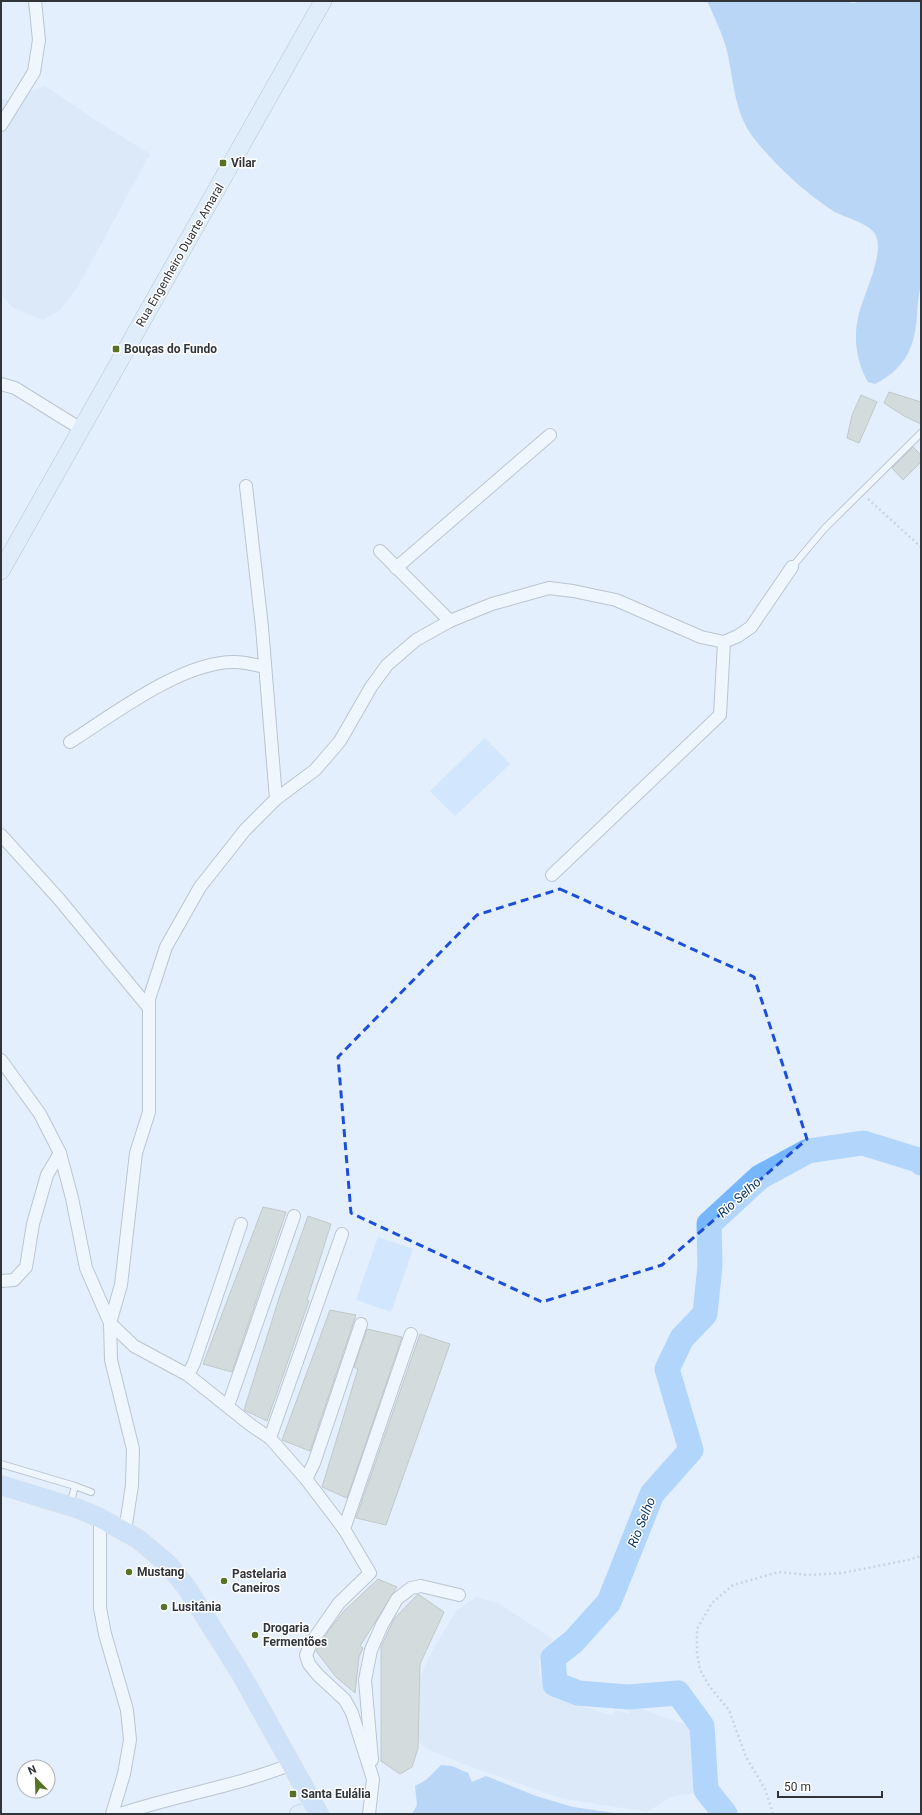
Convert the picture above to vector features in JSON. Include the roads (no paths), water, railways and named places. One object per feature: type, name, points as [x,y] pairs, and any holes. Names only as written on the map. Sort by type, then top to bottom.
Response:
[{"type":"main road","name":"Rua Engenheiro Duarte Amaral","points":[[1,571],[323,1]]},
{"type":"main road","points":[[1,1485],[69,1506],[100,1518],[138,1539],[168,1564],[187,1588],[241,1674],[318,1811],[298,1814]]},
{"type":"street","points":[[1,125],[34,72],[39,40],[35,1]]},
{"type":"street","points":[[1,384],[15,388],[81,429]]},
{"type":"street","points":[[396,568],[550,435]]},
{"type":"street","points":[[246,486],[265,667],[276,799]]},
{"type":"street","points":[[380,551],[450,621]]},
{"type":"street","points":[[125,1531],[132,1486],[133,1448],[111,1360],[110,1323],[121,1285],[136,1153],[149,1112],[149,999],[166,947],[200,887],[245,830],[276,799],[315,770],[340,741],[371,687],[387,665],[416,640],[450,621],[492,604],[549,588],[573,591],[616,600],[701,637],[724,642],[738,636],[751,627],[792,567]]},
{"type":"street","points":[[552,875],[720,715],[724,642]]},
{"type":"street","points":[[70,742],[167,681],[200,667],[235,662],[265,667]]},
{"type":"street","points":[[1,835],[59,899],[149,1008]]},
{"type":"street","points":[[1,1060],[40,1114],[60,1153],[72,1198],[86,1268],[110,1323],[134,1346],[188,1374],[202,1388],[270,1438],[344,1528],[370,1573],[339,1604],[311,1643],[306,1655],[309,1664],[318,1675],[346,1700],[373,1779]]},
{"type":"street","points":[[1,1281],[14,1280],[26,1267],[33,1224],[47,1175],[60,1153]]},
{"type":"street","points":[[228,1406],[294,1216]]},
{"type":"street","points":[[188,1374],[194,1363],[241,1224]]},
{"type":"street","points":[[270,1438],[342,1234]]},
{"type":"street","points":[[306,1480],[314,1463],[361,1324]]},
{"type":"street","points":[[344,1528],[410,1334]]},
{"type":"street","points":[[100,1518],[100,1608],[104,1634],[127,1710],[130,1740],[124,1774],[112,1814]]},
{"type":"street","points":[[369,1814],[373,1779],[365,1680],[371,1650],[397,1599],[411,1588],[421,1586],[460,1596]]},
{"type":"street","points":[[120,1814],[147,1805],[264,1775],[292,1764]]},
{"type":"lane","points":[[792,567],[825,528],[921,433]]},
{"type":"lane","points":[[1,1464],[91,1492]]},
{"type":"lane","points":[[69,1506],[75,1486]]},
{"type":"waterway","name":"Rio Selho","points":[[725,1814],[706,1790],[702,1726],[678,1693],[628,1697],[578,1693],[555,1684],[553,1658],[574,1641],[609,1602],[652,1494],[691,1450],[667,1369],[682,1338],[705,1314],[710,1266],[709,1224],[760,1177],[808,1151],[863,1143],[918,1160],[921,1163]]},
{"type":"place","name":"Vilar","points":[[223,163]]},
{"type":"place","name":"Bouças do Fundo","points":[[116,349]]},
{"type":"place","name":"Mustang","points":[[129,1572]]},
{"type":"place","name":"Pastelaria Caneiros","points":[[224,1581]]},
{"type":"place","name":"Lusitânia","points":[[164,1607]]},
{"type":"place","name":"Drogaria Fermentões","points":[[255,1635]]},
{"type":"place","name":"Santa Eulália","points":[[293,1794]]}]
